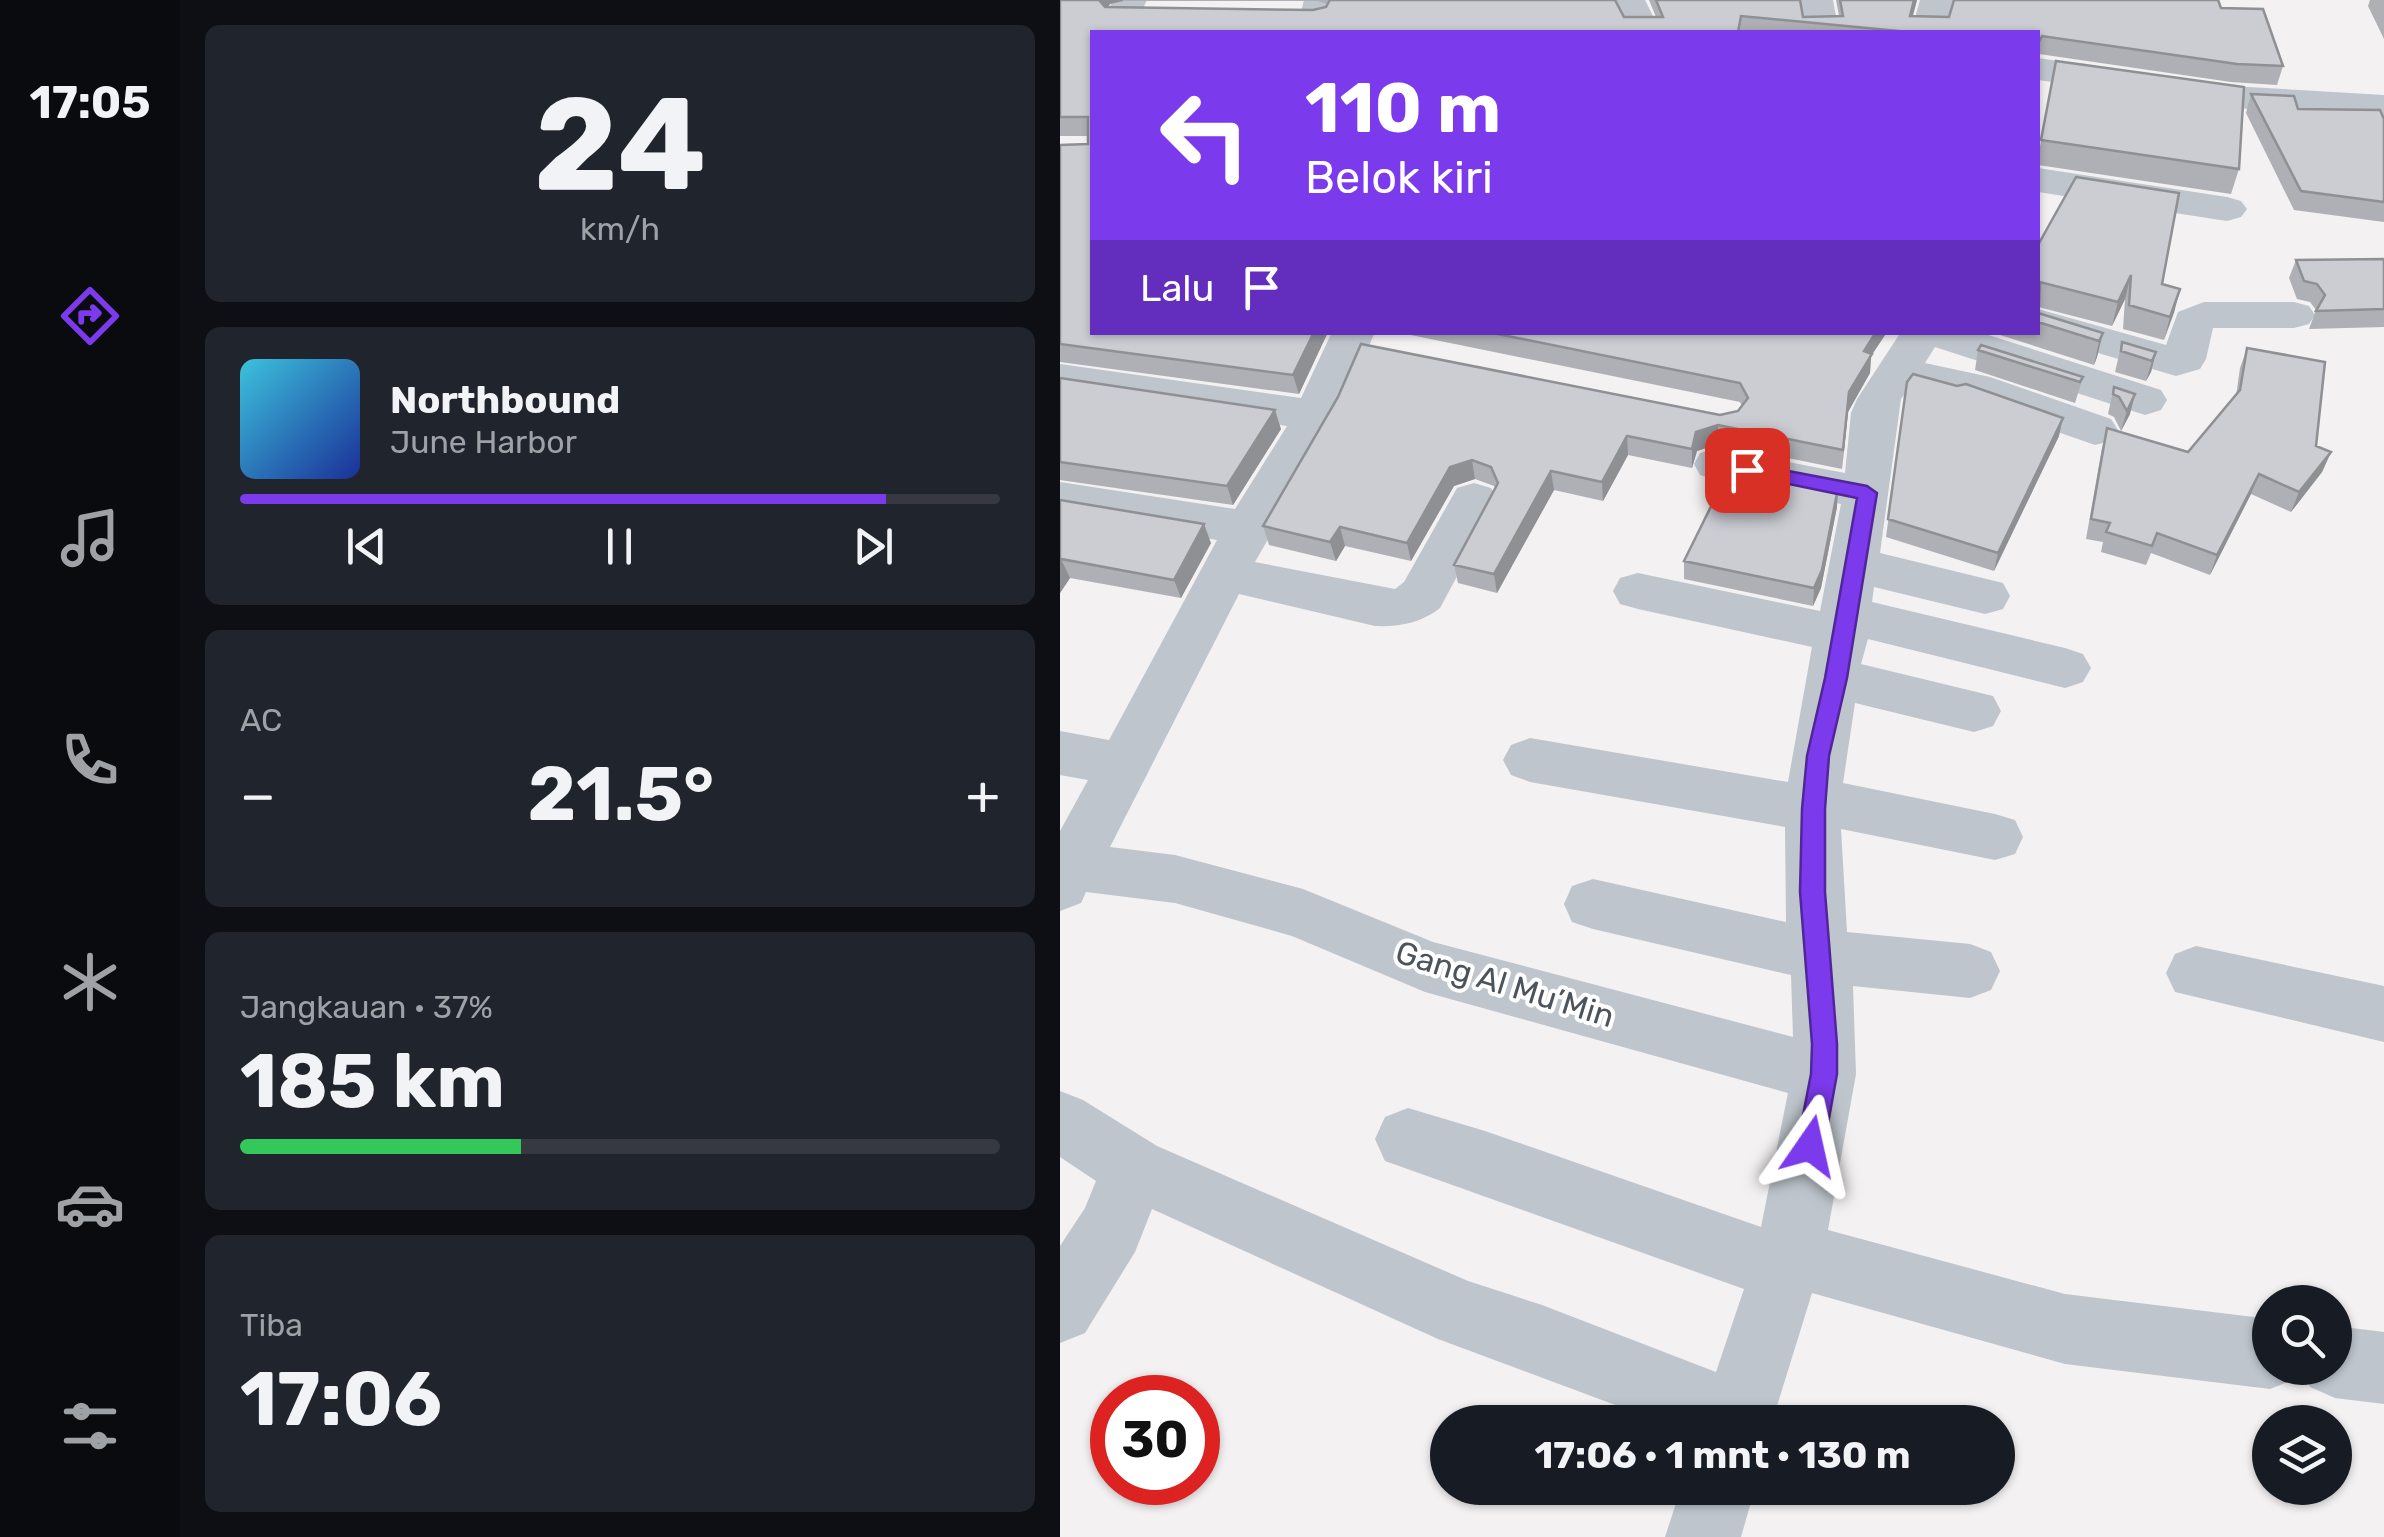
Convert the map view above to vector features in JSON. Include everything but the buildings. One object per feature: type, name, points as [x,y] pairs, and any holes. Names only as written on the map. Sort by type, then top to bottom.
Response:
[{"type":"street","points":[[1522,0],[1618,3],[1635,8],[1643,30]]},
{"type":"street","points":[[1816,0],[1822,30]]},
{"type":"street","points":[[1928,30],[1936,0]]},
{"type":"street","points":[[2040,69],[2247,98],[2384,106]]},
{"type":"street","points":[[2040,180],[2227,208]]},
{"type":"street","points":[[2040,323],[2176,362],[2184,358],[2193,321],[2204,315],[2294,315]]},
{"type":"street","points":[[1065,876],[1127,765],[1248,528],[1364,342]]},
{"type":"street","points":[[1918,345],[2145,400]]},
{"type":"street","points":[[1918,345],[1974,387],[2095,430]]},
{"type":"street","points":[[1742,1405],[1787,1261],[1824,1074],[1820,956],[1812,892],[1813,809],[1818,756],[1867,493],[1874,413],[1918,345]]},
{"type":"street","points":[[1060,378],[1316,415]]},
{"type":"street","points":[[1717,464],[1867,493]]},
{"type":"street","points":[[1060,498],[1248,528]]},
{"type":"street","points":[[1225,573],[1375,606],[1411,604],[1422,595],[1474,500]]},
{"type":"street","points":[[1638,591],[1845,623],[2066,668]]},
{"type":"street","points":[[1845,623],[1985,596]]},
{"type":"street","points":[[1845,623],[1974,711]]},
{"type":"street","points":[[1060,753],[1127,765]]},
{"type":"street","points":[[1530,760],[1813,809],[1844,806],[1995,837]]},
{"type":"street","name":"Gang Al Mu’Min","points":[[1065,876],[1175,879],[1284,909],[1425,966],[1824,1074]]},
{"type":"street","points":[[1594,904],[1820,956],[1970,971]]},
{"type":"street","points":[[2196,972],[2384,1014]]},
{"type":"street","points":[[1060,1121],[1134,1168],[1463,1314],[1542,1340],[1700,1405]]},
{"type":"street","points":[[1408,1139],[1787,1261],[2065,1329],[2252,1352]]},
{"type":"street","points":[[1060,1308],[1111,1228],[1134,1168]]},
{"type":"street","points":[[2352,1364],[2384,1368]]},
{"type":"street","points":[[1704,1537],[1713,1505]]},
{"type":"route","points":[[1747,470],[1867,493],[1848,615],[1818,756],[1813,809],[1812,892],[1825,1013],[1824,1074],[1810,1146]]}]
